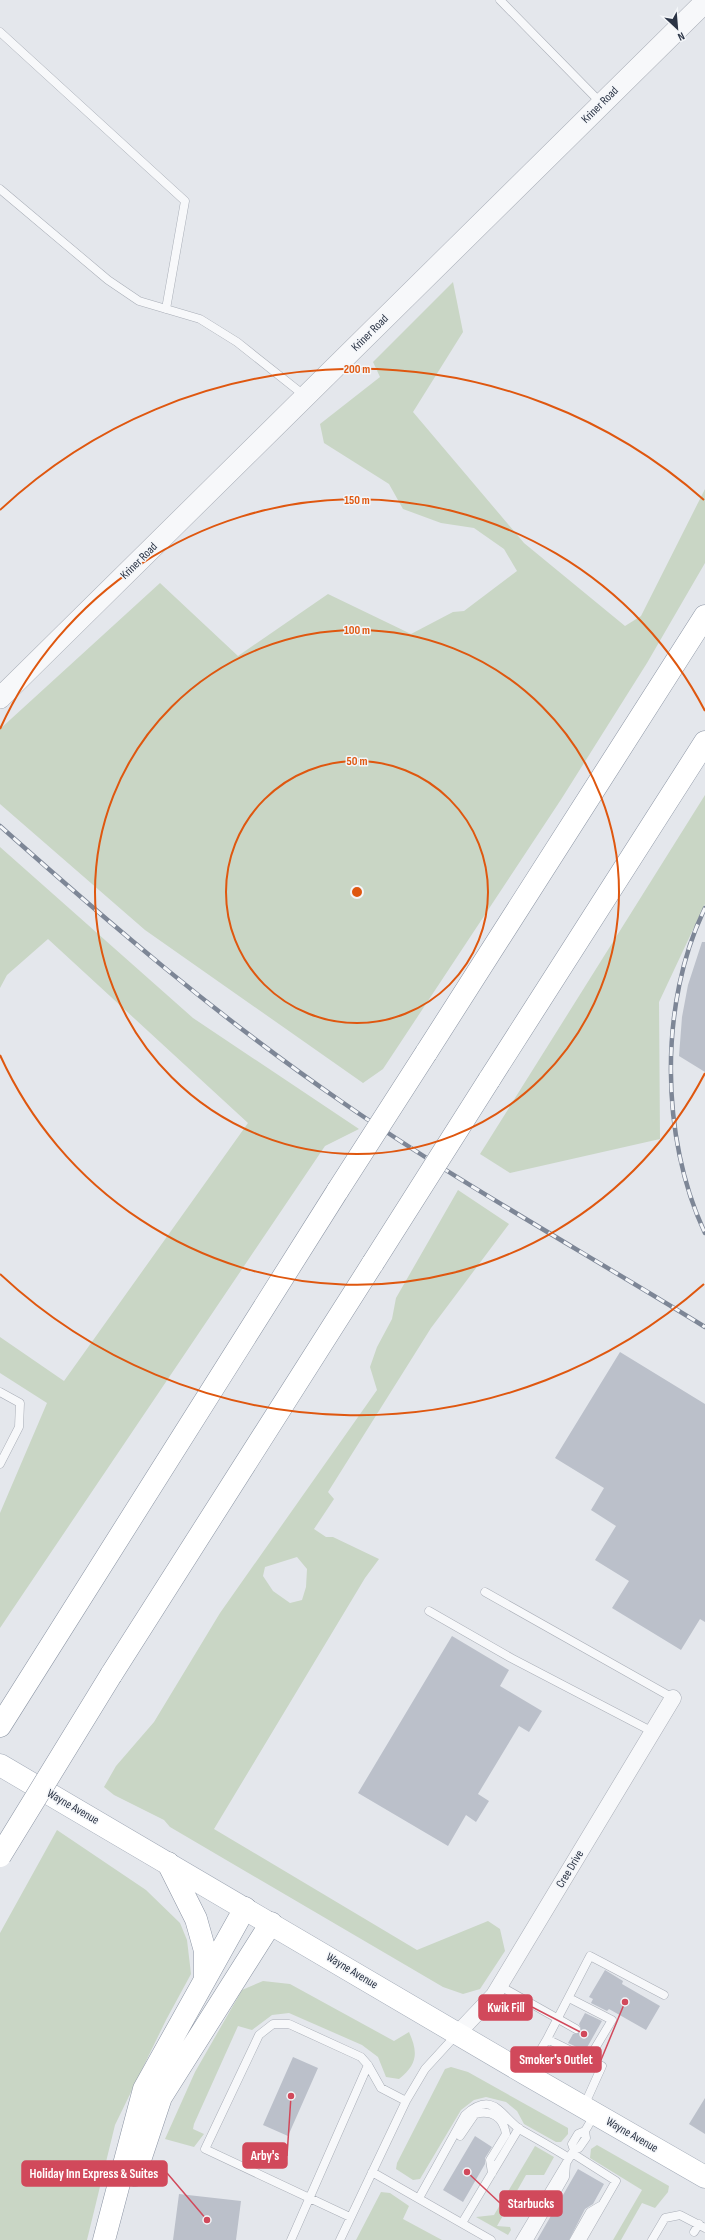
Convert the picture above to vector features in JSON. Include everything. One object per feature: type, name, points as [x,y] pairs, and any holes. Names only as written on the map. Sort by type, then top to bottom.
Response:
[{"type":"main road","points":[[0,1726],[338,1190],[705,616]]},
{"type":"main road","points":[[0,1856],[111,1676],[705,742]]},
{"type":"main road","points":[[0,1699],[5,1690],[25,1686]]},
{"type":"main road","name":"Wayne Avenue","points":[[0,1765],[458,2033],[526,2074],[588,2117],[705,2177]]},
{"type":"main road","points":[[168,1863],[196,1919],[205,1951],[205,1980]]},
{"type":"main road","points":[[104,2240],[144,2089],[245,1908]]},
{"type":"main road","points":[[118,2240],[130,2192],[161,2097],[271,1923]]},
{"type":"street","name":"Kriner Road","points":[[0,698],[705,2]]},
{"type":"street","name":"Cree Drive","points":[[458,2033],[494,1995],[500,1986],[673,1698]]},
{"type":"lane","points":[[500,0],[602,103]]},
{"type":"lane","points":[[0,32],[185,201],[166,309]]},
{"type":"lane","points":[[0,189],[108,280],[139,301],[200,319],[237,342],[306,397]]},
{"type":"lane","points":[[0,1392],[20,1403],[19,1427],[0,1464]]},
{"type":"lane","points":[[485,1592],[673,1698]]},
{"type":"lane","points":[[429,1611],[511,1658],[653,1732]]},
{"type":"lane","points":[[526,2074],[547,2039],[590,1956],[664,1995]]},
{"type":"lane","points":[[500,1986],[557,2020],[576,2029]]},
{"type":"lane","points":[[569,1998],[612,2020],[595,2040],[588,2060]]},
{"type":"lane","points":[[350,2217],[205,2150],[259,2035],[273,2024],[289,2024],[361,2057],[368,2065],[381,2088],[406,2100]]},
{"type":"lane","points":[[340,2240],[406,2100],[425,2069],[458,2033]]},
{"type":"lane","points":[[529,2240],[565,2178],[572,2144],[588,2117],[602,2066],[547,2039]]},
{"type":"lane","points":[[291,2240],[368,2065]]},
{"type":"lane","points":[[419,2198],[466,2115],[473,2108],[483,2105],[497,2108],[519,2128],[616,2182],[582,2240]]},
{"type":"lane","points":[[424,2188],[433,2183],[470,2119],[475,2114],[491,2112],[498,2117],[505,2128],[506,2134],[490,2160],[492,2173]]},
{"type":"lane","points":[[462,2223],[519,2128]]},
{"type":"lane","points":[[520,2240],[570,2156]]},
{"type":"lane","points":[[372,2172],[491,2240]]},
{"type":"lane","points":[[574,2240],[590,2212],[602,2205]]},
{"type":"lane","points":[[652,2240],[665,2218],[680,2214],[702,2226],[694,2232]]},
{"type":"green space","points":[[453,282],[463,332],[413,412],[524,543],[625,626],[641,616],[705,489],[705,563],[647,663],[562,798],[383,1069],[363,1083],[145,930],[0,804],[0,729],[160,583],[238,656],[328,594],[411,634],[453,612],[464,611],[517,571],[504,549],[474,528],[441,523],[403,509],[389,484],[324,443],[320,424],[380,377],[373,362]]},
{"type":"green space","points":[[705,795],[705,904],[659,1002],[660,1139],[510,1173],[480,1154]]},
{"type":"green space","points":[[0,847],[193,1018],[359,1129],[325,1146],[0,1628],[0,1513],[47,1403],[0,1373],[0,1337],[64,1381],[248,1123],[48,939],[7,975],[0,988]]},
{"type":"green space","points":[[458,1190],[509,1224],[431,1328],[328,1492],[334,1499],[314,1529],[326,1537],[333,1537],[379,1559],[365,1578],[214,1829],[417,1950],[488,1921],[500,1929],[505,1951],[480,1989],[463,1994],[443,1987],[170,1827],[164,1820],[114,1795],[104,1787],[116,1766],[154,1722],[220,1613],[377,1390],[370,1367],[377,1347],[392,1319],[396,1298]],"holes":[[[297,1557],[307,1569],[306,1587],[302,1600],[290,1603],[273,1591],[263,1576],[265,1567]]]},
{"type":"green space","points":[[57,1830],[146,1890],[180,1923],[187,1940],[191,1974],[166,2020],[115,2125],[87,2240],[0,2240],[0,1933]]},
{"type":"green space","points":[[263,1981],[290,1984],[394,2041],[409,2032],[415,2052],[413,2063],[399,2079],[386,2077],[378,2057],[362,2045],[289,2013],[272,2015],[252,2030],[238,2026],[194,2124],[193,2129],[204,2134],[194,2147],[165,2139],[195,2072],[242,1990]]},
{"type":"green space","points":[[451,2067],[468,2072],[568,2128],[568,2134],[561,2142],[556,2142],[524,2124],[517,2111],[506,2102],[486,2097],[474,2100],[461,2110],[420,2179],[413,2180],[396,2169],[397,2163],[445,2069]]},
{"type":"green space","points":[[597,2145],[669,2186],[668,2192],[655,2208],[642,2203],[621,2240],[613,2240],[642,2190],[590,2158],[591,2149]]},
{"type":"green space","points":[[535,2146],[554,2157],[544,2175],[526,2175],[497,2226],[510,2227],[511,2230],[508,2235],[476,2217],[494,2215]]},
{"type":"green space","points":[[381,2192],[390,2193],[409,2206],[403,2219],[442,2240],[356,2240]]},
{"type":"building","points":[[702,942],[705,942],[705,1072],[679,1056],[682,1017],[688,985]]},
{"type":"building","points":[[620,1352],[705,1404],[705,1622],[700,1619],[681,1650],[612,1608],[629,1581],[595,1560],[616,1526],[591,1510],[604,1488],[555,1458]]},
{"type":"building","points":[[452,1636],[509,1670],[500,1686],[542,1711],[529,1732],[519,1726],[478,1794],[489,1801],[476,1822],[466,1815],[448,1846],[358,1793]]},
{"type":"building","points":[[605,1970],[623,1981],[622,1984],[660,2006],[646,2030],[609,2009],[607,2011],[591,2003],[593,1999],[589,1997]]},
{"type":"building","points":[[585,2013],[602,2021],[585,2051],[568,2043],[573,2034],[581,2032],[579,2024]]},
{"type":"building","points":[[293,2057],[318,2068],[288,2136],[263,2125]]},
{"type":"building","points":[[705,2098],[705,2134],[689,2124]]},
{"type":"building","points":[[475,2136],[492,2147],[485,2158],[485,2164],[463,2202],[443,2190]]},
{"type":"building","points":[[578,2169],[604,2184],[593,2204],[585,2209],[569,2240],[537,2240]]},
{"type":"building","points":[[179,2194],[241,2201],[236,2240],[173,2240]]},
{"type":"railway","points":[[0,826],[167,970],[253,1038],[342,1102],[431,1161],[705,1327]]},
{"type":"railway","points":[[705,908],[690,945],[679,985],[673,1027],[671,1070],[673,1113],[680,1155],[690,1196],[705,1233]]},
{"type":"place","name":"Smoker's Outlet","points":[[625,2002]]},
{"type":"place","name":"Kwik Fill","points":[[584,2034]]},
{"type":"place","name":"Arby's","points":[[291,2096]]},
{"type":"place","name":"Starbucks","points":[[467,2172]]},
{"type":"place","name":"Holiday Inn Express & Suites","points":[[207,2220]]}]
